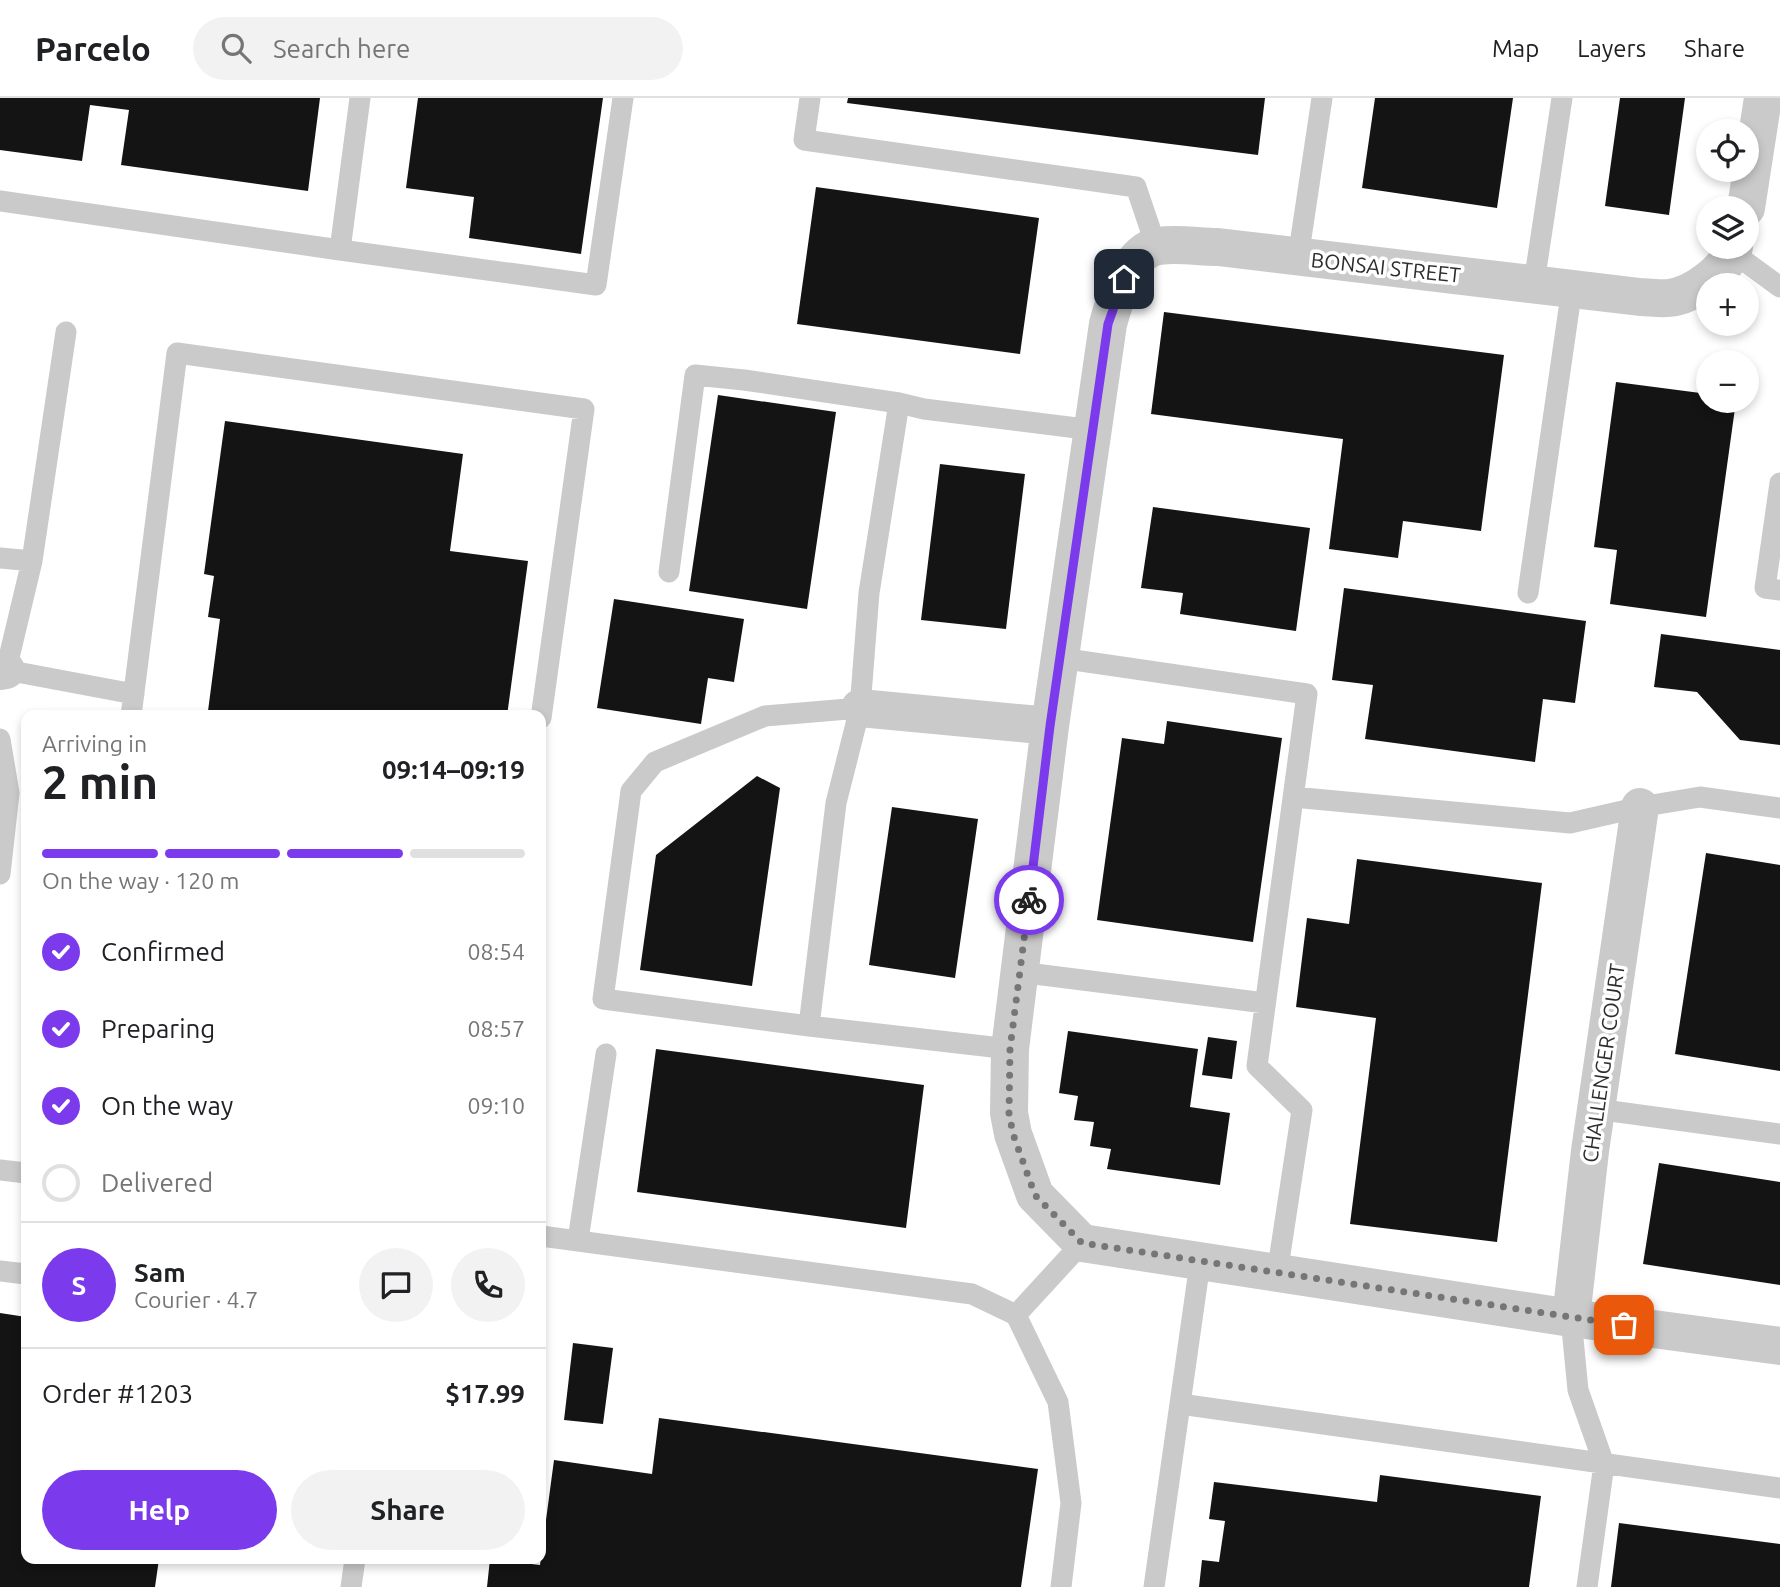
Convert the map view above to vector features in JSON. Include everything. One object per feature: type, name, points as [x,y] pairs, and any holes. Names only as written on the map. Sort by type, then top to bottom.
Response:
[{"type":"street","points":[[1747,196],[1763,98]]},
{"type":"street","name":"BONSAI STREET","points":[[1146,253],[1219,247],[1640,297],[1670,298],[1702,284],[1720,269],[1726,259]]},
{"type":"street","points":[[1146,253],[1124,279],[1108,324],[1050,726],[1019,972],[1010,1049],[1009,1113],[1013,1134],[1035,1195],[1082,1243],[1572,1318],[1780,1346]]},
{"type":"street","points":[[860,708],[1050,726]]},
{"type":"street","name":"CHALLENGER COURT","points":[[1572,1318],[1596,1109],[1640,807]]},
{"type":"lane","points":[[340,250],[360,98]]},
{"type":"lane","points":[[0,201],[596,285],[622,98]]},
{"type":"lane","points":[[810,98],[804,140],[1136,187],[1146,253]]},
{"type":"lane","points":[[1298,258],[1322,98]]},
{"type":"lane","points":[[1534,284],[1562,98]]},
{"type":"lane","points":[[1745,259],[1780,287]]},
{"type":"lane","points":[[1528,593],[1572,288]]},
{"type":"lane","points":[[66,332],[32,561],[3,671],[134,694]]},
{"type":"lane","points":[[132,710],[177,353],[584,409],[542,710]]},
{"type":"lane","points":[[669,572],[695,375],[899,403],[923,409],[1093,430]]},
{"type":"lane","points":[[809,1026],[836,803],[860,708],[869,593],[899,403]]},
{"type":"lane","points":[[1780,483],[1765,588],[1780,590]]},
{"type":"lane","points":[[0,558],[32,561]]},
{"type":"lane","points":[[1060,658],[1307,694],[1257,1066],[1301,1110],[1277,1274]]},
{"type":"lane","points":[[860,708],[765,716],[655,762],[631,791],[603,999],[1010,1049]]},
{"type":"lane","points":[[0,739],[9,793],[0,874]]},
{"type":"lane","points":[[1293,797],[1570,823],[1700,797],[1780,808]]},
{"type":"lane","points":[[1019,972],[1265,1003]]},
{"type":"lane","points":[[578,1240],[606,1054]]},
{"type":"lane","points":[[1596,1109],[1780,1134]]},
{"type":"lane","points":[[0,1170],[21,1172]]},
{"type":"lane","points":[[546,1237],[972,1294],[1016,1315],[1058,1402],[1071,1503],[1061,1587]]},
{"type":"lane","points":[[1016,1315],[1082,1243]]},
{"type":"lane","points":[[1154,1587],[1200,1263]]},
{"type":"lane","points":[[0,1271],[21,1273]]},
{"type":"lane","points":[[1572,1318],[1577,1390],[1604,1464],[1587,1587]]},
{"type":"lane","points":[[1180,1404],[1780,1488]]},
{"type":"lane","points":[[351,1587],[354,1564]]},
{"type":"building","points":[[0,98],[320,98],[308,191],[121,165],[129,110],[90,105],[82,161],[0,150]]},
{"type":"building","points":[[418,98],[603,98],[581,254],[469,238],[474,197],[406,188]]},
{"type":"building","points":[[848,98],[1265,98],[1258,155],[847,103]]},
{"type":"building","points":[[1375,98],[1513,98],[1497,208],[1362,188]]},
{"type":"building","points":[[1620,98],[1685,98],[1669,215],[1605,206]]},
{"type":"building","points":[[816,187],[1039,218],[1020,354],[797,324]]},
{"type":"building","points":[[1164,312],[1504,355],[1481,531],[1403,521],[1398,558],[1329,549],[1343,439],[1151,414]]},
{"type":"building","points":[[1616,382],[1696,392],[1696,413],[1734,413],[1706,617],[1610,604],[1617,550],[1594,547]]},
{"type":"building","points":[[718,395],[836,412],[807,609],[689,591]]},
{"type":"building","points":[[225,421],[463,454],[450,551],[528,561],[508,710],[208,710],[220,619],[208,617],[214,576],[204,574]]},
{"type":"building","points":[[940,464],[1025,474],[1006,629],[921,620]]},
{"type":"building","points":[[1153,507],[1310,528],[1296,631],[1180,614],[1183,593],[1141,588]]},
{"type":"building","points":[[1344,588],[1586,621],[1575,703],[1543,699],[1535,762],[1365,739],[1373,685],[1332,680]]},
{"type":"building","points":[[614,599],[744,619],[734,682],[708,678],[701,724],[597,708]]},
{"type":"building","points":[[1661,634],[1780,650],[1780,745],[1740,740],[1697,692],[1654,687]]},
{"type":"building","points":[[1167,721],[1282,738],[1253,942],[1097,920],[1122,738],[1164,744]]},
{"type":"building","points":[[757,776],[780,788],[752,986],[640,970],[656,855]]},
{"type":"building","points":[[892,807],[978,819],[955,978],[869,965]]},
{"type":"building","points":[[1706,853],[1780,865],[1780,1071],[1675,1054]]},
{"type":"building","points":[[1357,859],[1542,883],[1497,1242],[1350,1224],[1376,1018],[1296,1007],[1307,918],[1349,924]]},
{"type":"building","points":[[1068,1031],[1198,1049],[1190,1107],[1230,1113],[1220,1185],[1107,1169],[1111,1149],[1090,1146],[1094,1122],[1074,1120],[1078,1096],[1059,1093]]},
{"type":"building","points":[[1208,1037],[1237,1041],[1232,1079],[1202,1075]]},
{"type":"building","points":[[656,1049],[924,1085],[906,1228],[637,1192]]},
{"type":"building","points":[[1659,1163],[1780,1182],[1780,1285],[1643,1264]]},
{"type":"building","points":[[0,1313],[21,1316],[21,1564],[158,1564],[155,1587],[0,1587]]},
{"type":"building","points":[[573,1343],[613,1348],[603,1424],[564,1420]]},
{"type":"building","points":[[659,1418],[1038,1469],[1021,1587],[487,1587],[489,1564],[546,1564],[546,1520],[554,1460],[652,1474]]},
{"type":"building","points":[[1380,1475],[1541,1496],[1529,1587],[1199,1587],[1202,1560],[1219,1562],[1225,1521],[1209,1519],[1214,1482],[1377,1502]]},
{"type":"building","points":[[1619,1523],[1780,1544],[1780,1587],[1611,1587]]},
{"type":"way so far","points":[[1029,900],[1010,1049],[1007,1092],[1009,1113],[1013,1134],[1035,1195],[1082,1243],[1624,1325]]},
{"type":"route","points":[[1029,900],[1050,726],[1108,324],[1114,300],[1124,279]]}]
